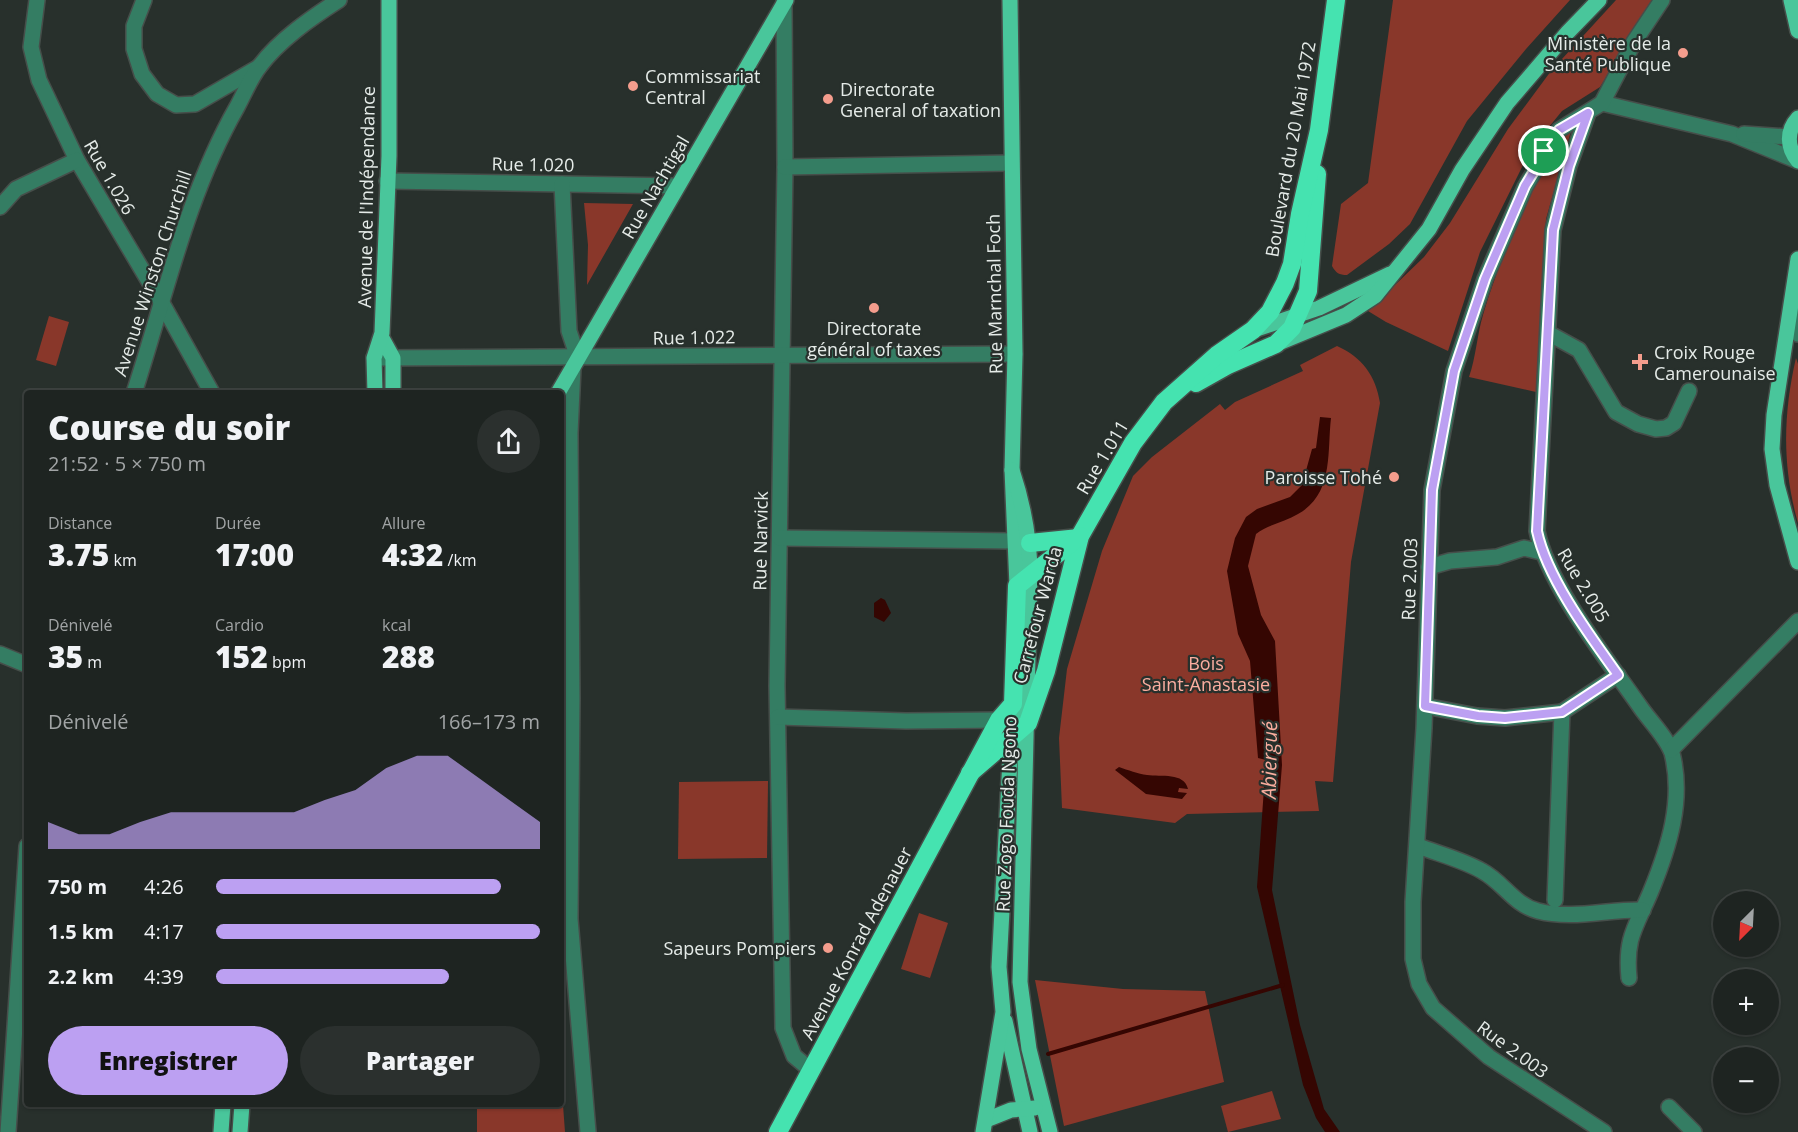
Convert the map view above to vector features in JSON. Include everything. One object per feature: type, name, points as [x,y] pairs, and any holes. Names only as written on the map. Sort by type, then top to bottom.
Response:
[{"type":"highway","name":"Boulevard du 20 Mai 1972","points":[[1253,330],[1270,312],[1292,264],[1300,214],[1319,130],[1336,0]]},
{"type":"highway","points":[[1276,344],[1292,328],[1308,291],[1319,130]]},
{"type":"highway","name":"Rue 1.011","points":[[1080,537],[1120,464],[1164,402],[1217,355],[1253,330]]},
{"type":"highway","name":"Rue 1.011","points":[[1164,402],[1228,365],[1276,344]]},
{"type":"highway","points":[[1022,542],[1080,537]]},
{"type":"highway","name":"Carrefour Warda","points":[[1013,704],[1024,581],[1080,537]]},
{"type":"highway","name":"Carrefour Warda","points":[[1028,723],[1046,671],[1080,537]]},
{"type":"highway","name":"Avenue Konrad Adenauer","points":[[778,1132],[999,720],[1013,704]]},
{"type":"highway","name":"Avenue Konrad Adenauer","points":[[970,773],[1028,723]]},
{"type":"main road","name":"Avenue de l'Indépendance","points":[[375,390],[374,358],[382,338],[389,0]]},
{"type":"main road","name":"Rue Marnchal Foch","points":[[1010,0],[1010,162],[1015,354],[1012,471]]},
{"type":"main road","points":[[1276,344],[1346,315],[1375,296],[1429,229],[1462,170],[1507,103],[1568,32],[1599,0]]},
{"type":"main road","points":[[1791,0],[1798,31]]},
{"type":"main road","name":"Rue Nachtigal","points":[[560,390],[785,1]]},
{"type":"main road","points":[[1798,118],[1789,137],[1791,150],[1798,161]]},
{"type":"main road","points":[[1798,259],[1774,415],[1772,449],[1777,485],[1798,561]]},
{"type":"main road","points":[[1253,330],[1319,308],[1395,272]]},
{"type":"main road","points":[[382,338],[393,358],[393,390]]},
{"type":"main road","name":"Rue Zogo Fouda Ngono","points":[[1003,1012],[1020,982],[1028,723],[1022,542],[1024,505],[1012,471]]},
{"type":"main road","name":"Rue Zogo Fouda Ngono","points":[[985,1126],[1003,1012],[999,968],[1009,741],[1013,704]]},
{"type":"main road","points":[[1020,982],[1029,1049],[1050,1132]]},
{"type":"main road","points":[[1003,1012],[1030,1132]]},
{"type":"main road","points":[[222,1132],[223,1107]]},
{"type":"main road","points":[[240,1132],[242,1107]]},
{"type":"main road","points":[[985,1126],[998,1113],[1025,1108],[1045,1108]]},
{"type":"street","name":"Rue 1.026","points":[[38,0],[31,47],[39,80],[77,160],[210,390]]},
{"type":"street","points":[[144,0],[134,26],[134,49],[142,74],[158,94],[176,105],[195,104],[259,67]]},
{"type":"street","name":"Avenue Winston Churchill","points":[[135,390],[163,305],[194,194],[220,136],[259,67],[312,16],[339,0]]},
{"type":"street","name":"Rue 2.003","points":[[1604,1132],[1489,1057],[1433,1008],[1419,984],[1413,959],[1432,490],[1441,431],[1454,371],[1485,279],[1525,186],[1544,151],[1559,130],[1602,103],[1634,42],[1662,0]]},
{"type":"street","name":"Rue Narvick","points":[[785,1],[778,717],[783,1028],[794,1056],[812,1071]]},
{"type":"street","points":[[1602,103],[1732,134],[1798,161]]},
{"type":"street","name":"Rue 2.005","points":[[1588,113],[1569,166],[1553,230],[1537,531],[1541,552],[1618,675],[1671,750],[1677,782],[1673,822],[1661,867],[1629,937],[1627,958],[1629,978]]},
{"type":"street","points":[[1732,134],[1789,137]]},
{"type":"street","points":[[0,207],[16,189],[77,160]]},
{"type":"street","points":[[785,167],[1010,162]]},
{"type":"street","name":"Rue 1.020","points":[[387,181],[677,186]]},
{"type":"street","points":[[562,184],[570,331],[575,363],[565,526],[572,698],[566,919],[588,1132]]},
{"type":"street","points":[[1792,309],[1798,334]]},
{"type":"street","points":[[1548,333],[1579,350],[1616,412],[1638,424],[1656,429],[1666,428],[1674,423],[1689,391]]},
{"type":"street","name":"Rue 1.022","points":[[374,358],[575,363],[782,356],[1015,354]]},
{"type":"street","points":[[780,538],[1022,542]]},
{"type":"street","points":[[1429,567],[1450,561],[1497,557],[1524,548],[1541,552]]},
{"type":"street","points":[[1671,750],[1798,621]]},
{"type":"street","points":[[0,654],[24,664]]},
{"type":"street","points":[[1425,706],[1478,716],[1505,718],[1562,712],[1618,675]]},
{"type":"street","points":[[1555,900],[1562,712]]},
{"type":"street","points":[[778,717],[906,721],[999,720]]},
{"type":"street","points":[[1418,846],[1483,871],[1524,906],[1538,911],[1593,915],[1628,909],[1643,910]]},
{"type":"street","points":[[8,1132],[22,988],[24,931]]},
{"type":"street","points":[[1669,1107],[1694,1132]]},
{"type":"green space","points":[[1393,0],[1570,0],[1467,121],[1410,224],[1389,244],[1347,275],[1342,275],[1332,266],[1341,204],[1368,183]]},
{"type":"green space","points":[[1616,0],[1654,0],[1600,87],[1562,111],[1531,149],[1480,252],[1448,351],[1368,311],[1424,257],[1450,223],[1508,129],[1551,71]]},
{"type":"green space","points":[[1571,131],[1546,219],[1536,392],[1469,377],[1489,297],[1519,216],[1546,163],[1559,143]]},
{"type":"green space","points":[[584,203],[633,204],[587,285],[588,245]]},
{"type":"green space","points":[[49,316],[69,322],[56,366],[36,360]]},
{"type":"green space","name":"Bois Saint-Anastasie","points":[[1337,346],[1354,356],[1366,368],[1375,384],[1380,403],[1351,562],[1333,782],[1315,781],[1319,811],[1187,814],[1175,823],[1062,808],[1059,738],[1067,669],[1102,551],[1133,476],[1152,457],[1220,404],[1225,410],[1235,402],[1303,371],[1300,365]]},
{"type":"green space","points":[[1796,358],[1798,364],[1798,523],[1789,481],[1786,440],[1789,400]]},
{"type":"green space","points":[[768,781],[767,858],[678,859],[679,782]]},
{"type":"green space","points":[[919,913],[948,923],[930,978],[901,969]]},
{"type":"green space","points":[[1035,980],[1123,989],[1205,991],[1224,1082],[1064,1126]]},
{"type":"green space","points":[[1272,1091],[1281,1119],[1228,1132],[1221,1106]]},
{"type":"green space","points":[[477,1107],[563,1107],[565,1132],[477,1132]]},
{"type":"water","name":"Abiergué","points":[[1320,417],[1331,418],[1326,471],[1318,495],[1310,506],[1298,514],[1256,534],[1248,566],[1261,615],[1275,641],[1282,765],[1272,890],[1300,1025],[1324,1109],[1340,1132],[1325,1132],[1316,1118],[1303,1085],[1257,887],[1266,760],[1258,758],[1250,661],[1238,634],[1227,571],[1235,538],[1246,517],[1257,509],[1290,497],[1302,485],[1312,449],[1316,448]]},
{"type":"water","points":[[881,598],[885,600],[891,613],[884,622],[874,617],[874,603]]},
{"type":"water","points":[[1119,767],[1133,772],[1177,778],[1186,784],[1188,789],[1179,788],[1178,792],[1187,793],[1182,799],[1146,794],[1115,770]]},
{"type":"waterway","points":[[1048,1054],[1283,985]]},
{"type":"place","name":"Ministère de la Santé Publique","points":[[1683,53]]},
{"type":"place","name":"Commissariat Central","points":[[633,86]]},
{"type":"place","name":"Directorate General of taxation","points":[[828,99]]},
{"type":"place","name":"Directorate général of taxes","points":[[874,308]]},
{"type":"place","name":"Croix Rouge Camerounaise","points":[[1640,362]]},
{"type":"place","name":"Paroisse Tohé","points":[[1394,477]]},
{"type":"place","name":"Sapeurs Pompiers","points":[[828,948]]},
{"type":"route","points":[[1588,113],[1569,166],[1553,230],[1537,531],[1541,552],[1552,573],[1618,675],[1562,712],[1505,718],[1478,716],[1425,706],[1432,490],[1441,431],[1454,371],[1485,279],[1525,186],[1544,151],[1559,130],[1588,113]]}]
